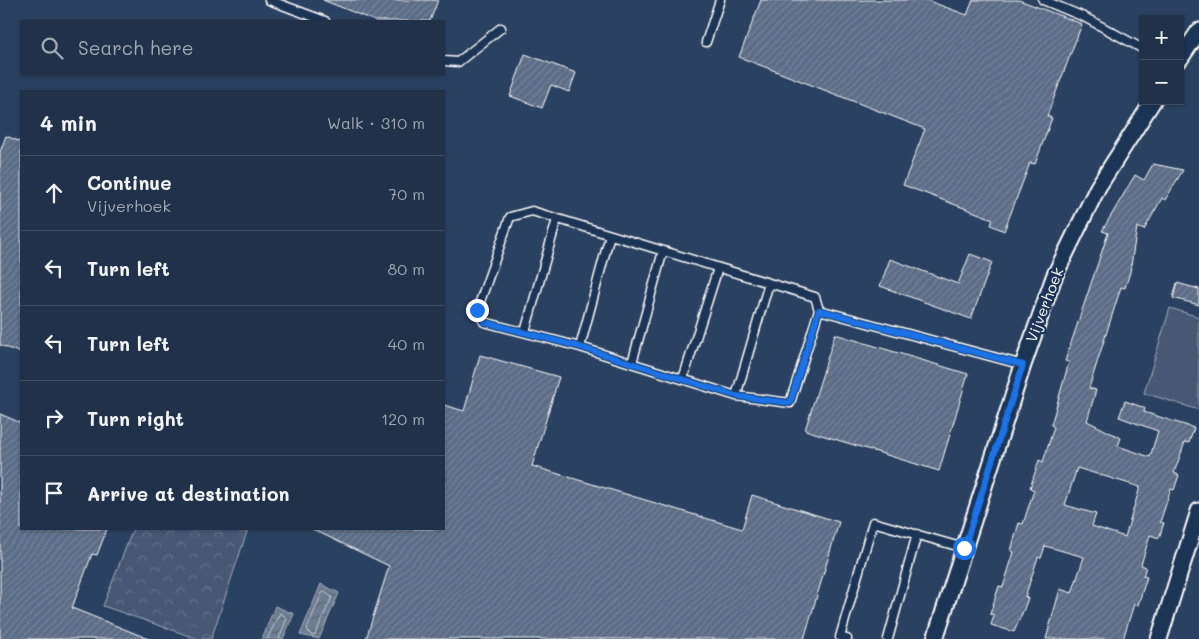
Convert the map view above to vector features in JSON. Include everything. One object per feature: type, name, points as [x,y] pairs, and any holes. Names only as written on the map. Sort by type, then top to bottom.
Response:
[{"type":"street","points":[[1184,54],[1197,36]]},
{"type":"street","name":"Vijverhoek","points":[[935,639],[1023,365],[1054,277],[1094,194],[1150,105]]},
{"type":"street","points":[[1159,639],[1199,511]]},
{"type":"lane","points":[[269,0],[322,20]]},
{"type":"lane","points":[[706,42],[720,0]]},
{"type":"lane","points":[[1043,0],[1084,17],[1139,47]]},
{"type":"lane","points":[[445,61],[458,62],[501,28]]},
{"type":"lane","points":[[532,211],[610,235],[815,297],[819,310],[790,403],[736,396],[580,347],[484,322],[477,310],[510,218],[532,211]]},
{"type":"lane","points":[[525,332],[557,219]]},
{"type":"lane","points":[[580,347],[610,235]]},
{"type":"lane","points":[[632,363],[663,251]]},
{"type":"lane","points":[[683,379],[718,268]]},
{"type":"lane","points":[[736,396],[769,283]]},
{"type":"lane","points":[[819,310],[1023,365]]},
{"type":"lane","points":[[847,639],[840,637],[873,522],[964,548]]},
{"type":"lane","points":[[888,639],[917,534]]},
{"type":"green space","points":[[1170,308],[1199,317],[1199,410],[1144,393]]},
{"type":"green space","points":[[133,530],[248,530],[211,639],[198,639],[103,606]]},
{"type":"water","points":[[321,584],[339,593],[319,639],[300,635]]},
{"type":"water","points":[[275,606],[294,614],[283,639],[262,639]]},
{"type":"building","points":[[323,0],[438,0],[430,20],[373,20]]},
{"type":"building","points":[[761,0],[926,0],[967,15],[973,0],[1019,0],[1082,24],[1047,116],[1052,118],[1035,164],[1030,163],[1004,231],[991,225],[993,219],[903,185],[925,129],[739,57]]},
{"type":"building","points":[[525,54],[576,73],[569,92],[551,85],[542,108],[510,96]]},
{"type":"building","points":[[6,136],[20,142],[20,353],[0,345],[0,152]]},
{"type":"building","points":[[1153,164],[1183,170],[1165,200],[1162,198],[1144,230],[1137,227],[1130,272],[1125,288],[1121,287],[1089,388],[1096,390],[1087,421],[1121,438],[1118,446],[1150,457],[1158,431],[1119,417],[1125,401],[1145,408],[1144,412],[1194,428],[1189,443],[1185,442],[1174,473],[1179,475],[1174,490],[1171,489],[1160,522],[1164,523],[1159,538],[1150,535],[1141,565],[1146,567],[1143,576],[1147,577],[1138,605],[1134,604],[1123,639],[1046,639],[1060,589],[1072,593],[1084,557],[1045,546],[1041,558],[1038,557],[1025,597],[1028,598],[1014,632],[991,625],[994,615],[990,614],[999,586],[1003,587],[1014,552],[1011,551],[1019,523],[1023,524],[1034,490],[1030,488],[1039,460],[1043,462],[1054,427],[1051,425],[1069,362],[1065,361],[1108,233],[1102,231],[1135,175],[1144,180]],"holes":[[[1077,468],[1140,487],[1125,537],[1092,526],[1096,514],[1065,505]]]},
{"type":"building","points":[[970,254],[992,262],[971,319],[880,286],[890,259],[958,284]]},
{"type":"building","points":[[1177,283],[1199,289],[1199,305],[1173,298]]},
{"type":"building","points":[[835,334],[968,374],[939,471],[805,430]]},
{"type":"building","points":[[480,355],[559,377],[532,466],[742,529],[752,495],[839,522],[804,639],[366,639],[389,566],[314,530],[445,530],[445,405],[464,411]]},
{"type":"building","points":[[0,414],[20,423],[20,530],[107,530],[97,555],[92,554],[72,608],[149,639],[0,639]]},
{"type":"route","points":[[477,310],[484,322],[580,347],[736,396],[790,403],[819,310],[1023,365],[964,548]]}]
